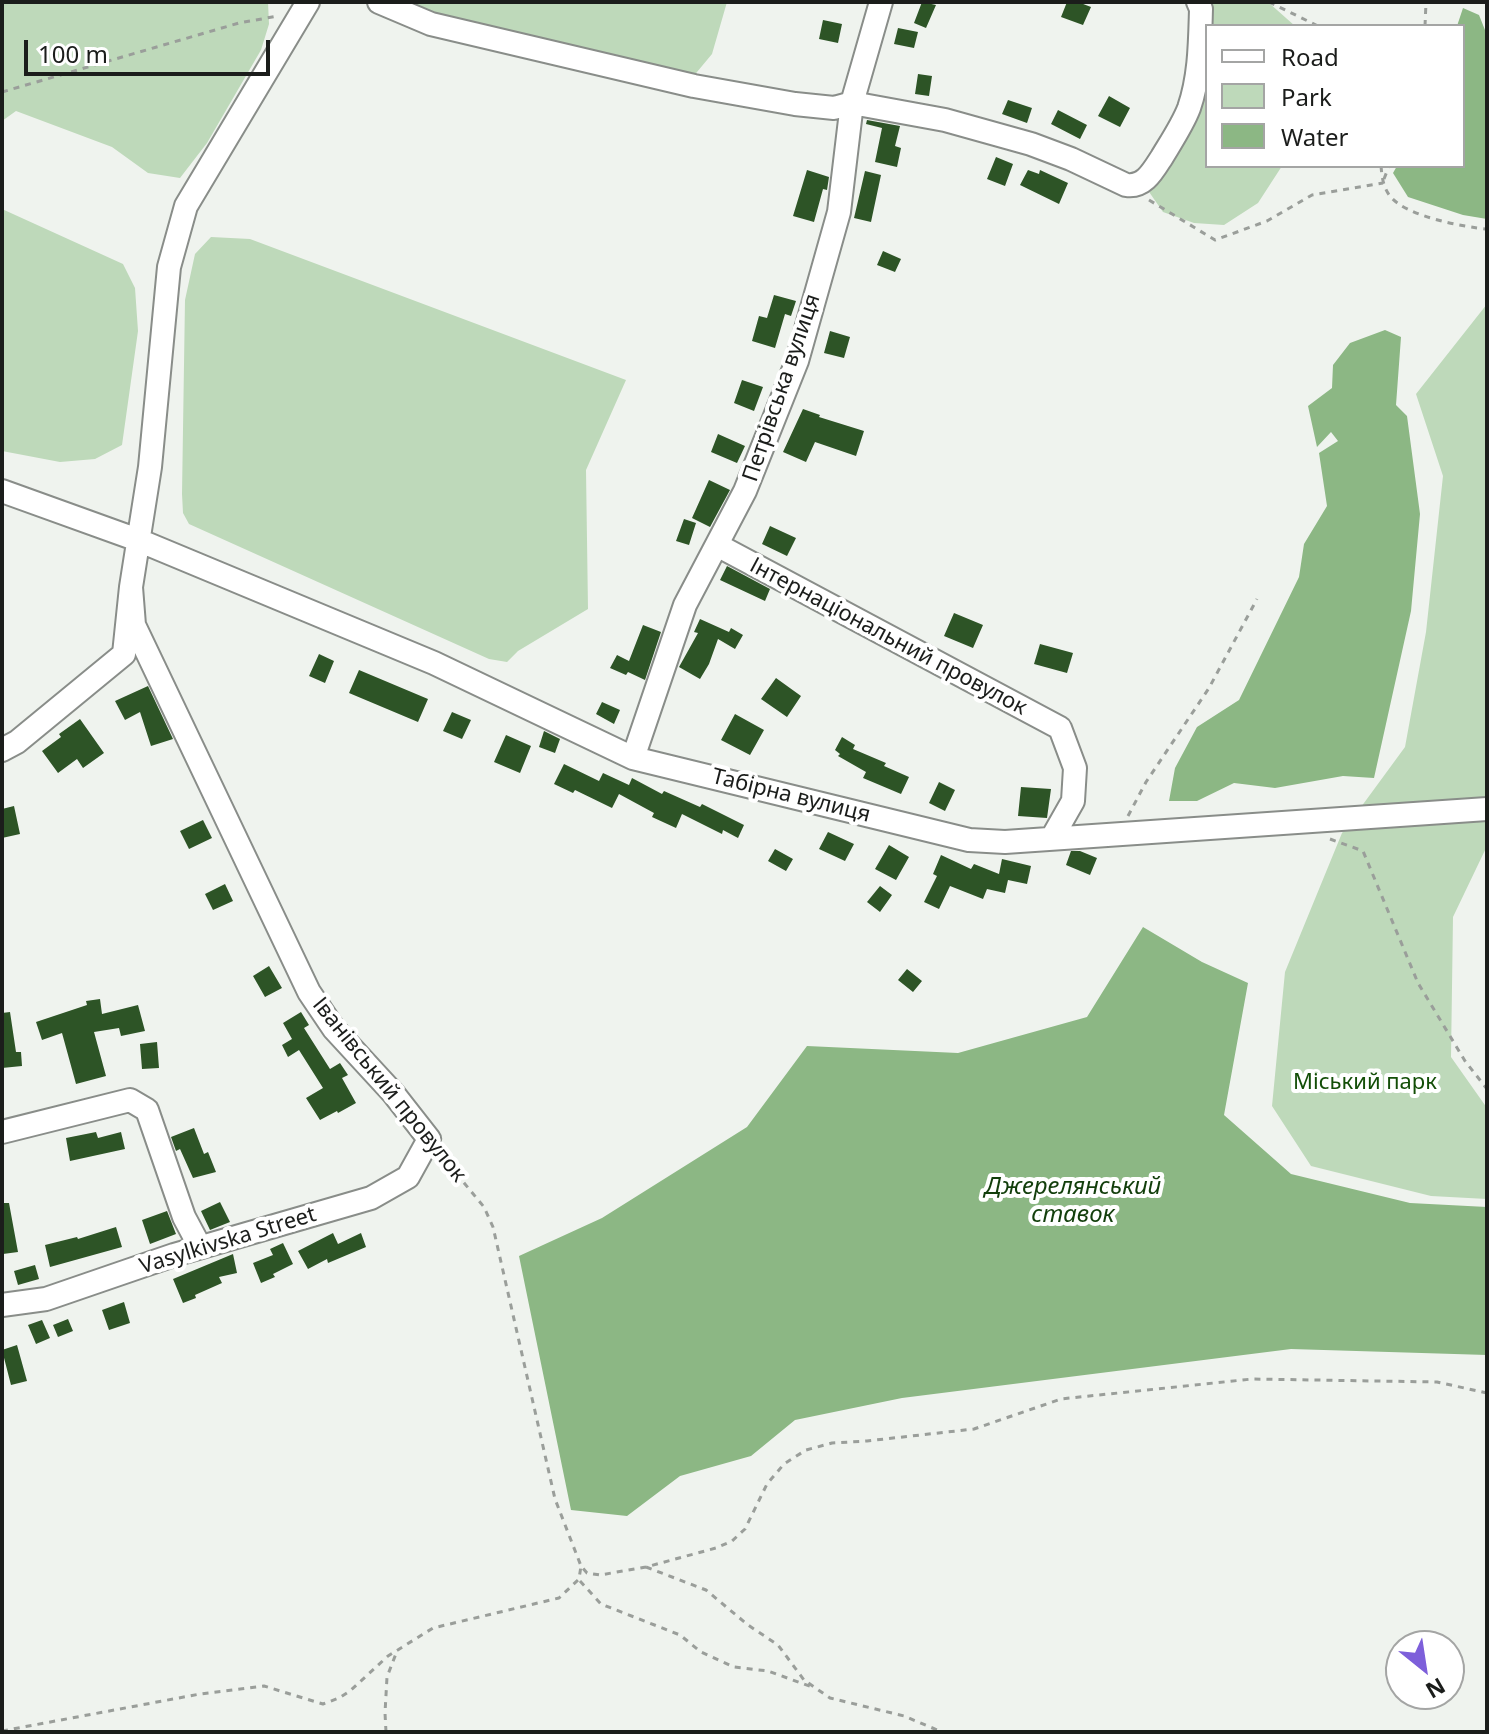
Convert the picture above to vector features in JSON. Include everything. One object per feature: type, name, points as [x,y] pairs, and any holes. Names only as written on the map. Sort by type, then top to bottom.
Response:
[{"type":"street","points":[[379,2],[431,24],[694,86],[821,107],[834,108],[852,103],[945,120],[1031,144],[1134,186],[1152,173],[1189,109],[1199,61],[1201,9],[1198,2]]},
{"type":"street","name":"Петрівська вулиця","points":[[633,758],[685,605],[745,491],[797,361],[839,212],[852,103],[881,2]]},
{"type":"street","points":[[2,750],[17,742],[124,654],[150,467],[169,267],[186,206],[305,7]]},
{"type":"street","name":"Табірна вулиця","points":[[2,491],[138,540],[434,663],[633,758],[969,840],[1005,842],[1487,809]]},
{"type":"street","name":"Інтернаціональний провулок","points":[[717,545],[1060,728],[1075,768],[1073,801],[1052,838]]},
{"type":"street","name":"Іванівський провулок","points":[[131,587],[134,625],[309,992],[334,1029],[393,1093],[429,1139]]},
{"type":"street","points":[[2,1132],[130,1100],[147,1110],[184,1217],[200,1247]]},
{"type":"street","name":"Vasylkivska Street","points":[[2,1305],[46,1299],[200,1247],[371,1198],[408,1177],[429,1139]]},
{"type":"path","points":[[1269,2],[1314,24]]},
{"type":"path","points":[[1425,24],[1426,2]]},
{"type":"path","points":[[2,92],[239,23],[305,7]]},
{"type":"path","points":[[1381,168],[1383,183],[1392,199],[1410,210],[1464,227],[1487,229]]},
{"type":"path","points":[[1383,183],[1388,168]]},
{"type":"path","points":[[1126,185],[1215,240],[1267,221],[1312,195],[1383,183]]},
{"type":"path","points":[[1119,833],[1146,782],[1209,688],[1257,599]]},
{"type":"path","points":[[1324,837],[1363,851],[1418,983],[1465,1061],[1487,1089]]},
{"type":"path","name":"Іванівський провулок","points":[[429,1139],[484,1207],[493,1227],[555,1499],[581,1566]]},
{"type":"path","points":[[581,1566],[587,1573],[600,1575],[646,1567],[732,1541],[745,1529],[767,1484],[784,1464],[806,1450],[832,1443],[974,1429],[1061,1399],[1252,1379],[1437,1382],[1487,1393]]},
{"type":"path","points":[[2,1731],[200,1694],[264,1686],[323,1704],[350,1691],[388,1656],[433,1628],[559,1598],[579,1579],[581,1566]]},
{"type":"path","points":[[646,1567],[706,1590],[778,1645],[804,1680],[830,1698],[904,1716],[942,1732]]},
{"type":"path","points":[[579,1579],[601,1604],[680,1635],[701,1652],[734,1667],[768,1671],[816,1688]]},
{"type":"path","points":[[386,1732],[387,1677],[397,1651]]},
{"type":"green space","points":[[2,2],[268,2],[269,24],[261,50],[207,143],[180,178],[148,173],[112,147],[16,111],[2,121]]},
{"type":"green space","points":[[402,2],[727,2],[712,54],[692,78],[435,16]]},
{"type":"green space","points":[[1203,2],[1268,2],[1293,24],[1205,24],[1205,168],[1281,168],[1258,203],[1224,225],[1194,223],[1163,212],[1147,189],[1185,128]]},
{"type":"green space","points":[[2,209],[123,264],[135,288],[138,331],[122,445],[95,459],[60,462],[2,451]]},
{"type":"green space","points":[[211,237],[250,239],[626,380],[586,470],[588,609],[518,651],[507,662],[489,659],[189,524],[183,513],[182,494],[185,300],[195,254]]},
{"type":"green space","name":"Міський парк","points":[[1487,304],[1487,846],[1453,917],[1451,1057],[1487,1108],[1487,1199],[1431,1196],[1311,1166],[1272,1106],[1285,972],[1342,833],[1405,747],[1426,632],[1443,476],[1416,394]]},
{"type":"water","points":[[1463,8],[1479,15],[1487,35],[1487,219],[1463,215],[1408,197],[1393,173],[1396,168],[1465,168],[1465,24],[1458,24]]},
{"type":"water","points":[[1385,330],[1401,337],[1396,405],[1407,416],[1420,514],[1411,611],[1374,778],[1343,776],[1275,788],[1234,783],[1197,801],[1169,801],[1175,768],[1197,727],[1239,700],[1299,577],[1304,544],[1327,506],[1319,453],[1338,441],[1331,432],[1317,447],[1308,406],[1332,388],[1333,365],[1350,343]]},
{"type":"water","name":"Джерелянський ставок","points":[[1143,927],[1202,962],[1248,983],[1224,1115],[1291,1174],[1410,1203],[1487,1207],[1487,1355],[1291,1349],[902,1398],[795,1420],[751,1456],[680,1476],[627,1516],[571,1510],[519,1256],[602,1218],[747,1127],[807,1046],[958,1053],[1087,1017]]},
{"type":"building","points":[[922,2],[936,5],[926,28],[914,23]]},
{"type":"building","points":[[1067,2],[1091,7],[1083,25],[1061,17]]},
{"type":"building","points":[[823,20],[842,24],[838,43],[819,39]]},
{"type":"building","points":[[898,28],[918,32],[914,48],[894,44]]},
{"type":"building","points":[[918,74],[932,76],[929,96],[915,94]]},
{"type":"building","points":[[1109,96],[1130,108],[1120,127],[1098,116]]},
{"type":"building","points":[[1008,100],[1032,108],[1027,123],[1002,114]]},
{"type":"building","points":[[1058,110],[1087,125],[1080,139],[1051,124]]},
{"type":"building","points":[[867,120],[900,126],[895,146],[901,148],[897,167],[875,162],[882,128],[866,124]]},
{"type":"building","points":[[996,157],[1013,164],[1005,186],[987,179]]},
{"type":"building","points":[[807,170],[829,177],[814,222],[793,216]]},
{"type":"building","points":[[1028,170],[1039,174],[1040,170],[1068,183],[1059,204],[1020,185]]},
{"type":"building","points":[[865,171],[881,175],[871,222],[854,218]]},
{"type":"building","points":[[883,251],[901,259],[895,272],[877,265]]},
{"type":"building","points":[[774,295],[796,301],[791,316],[785,314],[775,348],[752,341],[759,316],[767,318]]},
{"type":"building","points":[[830,331],[850,337],[844,358],[824,353]]},
{"type":"building","points":[[742,380],[763,387],[754,411],[734,403]]},
{"type":"building","points":[[803,409],[864,431],[856,456],[815,442],[806,462],[783,452]]},
{"type":"building","points":[[718,434],[745,446],[737,463],[711,452]]},
{"type":"building","points":[[709,480],[730,490],[710,527],[692,518]]},
{"type":"building","points":[[684,519],[696,523],[689,545],[676,541]]},
{"type":"building","points":[[770,526],[796,538],[787,556],[762,544]]},
{"type":"building","points":[[727,566],[770,589],[765,601],[720,580]]},
{"type":"building","points":[[954,613],[983,625],[973,648],[944,636]]},
{"type":"building","points":[[700,619],[743,635],[735,649],[718,639],[700,679],[679,667],[698,633],[694,632]]},
{"type":"building","points":[[643,625],[661,632],[645,680],[610,668],[617,655],[629,661]]},
{"type":"building","points":[[1040,644],[1073,653],[1067,673],[1034,664]]},
{"type":"building","points":[[319,654],[334,661],[325,683],[309,676]]},
{"type":"building","points":[[359,670],[428,699],[418,722],[349,693]]},
{"type":"building","points":[[776,678],[801,696],[787,717],[761,699]]},
{"type":"building","points":[[148,686],[173,739],[151,746],[140,712],[125,720],[115,701]]},
{"type":"building","points":[[602,702],[620,710],[614,724],[596,714]]},
{"type":"building","points":[[452,712],[471,720],[462,739],[443,731]]},
{"type":"building","points":[[735,714],[764,730],[750,755],[721,740]]},
{"type":"building","points":[[80,719],[104,753],[83,768],[77,759],[58,773],[42,751]]},
{"type":"building","points":[[544,731],[560,739],[555,753],[539,747]]},
{"type":"building","points":[[506,735],[531,746],[520,773],[494,762]]},
{"type":"building","points":[[842,737],[855,745],[853,749],[909,777],[901,794],[863,778],[866,772],[838,756],[840,754],[835,750]]},
{"type":"building","points":[[564,764],[599,781],[603,773],[629,785],[632,778],[662,794],[664,791],[700,807],[702,804],[744,825],[738,838],[723,830],[722,834],[682,814],[676,828],[652,817],[654,813],[619,794],[612,808],[575,790],[573,793],[554,784]]},
{"type":"building","points":[[939,782],[955,790],[945,811],[929,803]]},
{"type":"building","points":[[1021,787],[1051,789],[1047,818],[1018,816]]},
{"type":"building","points":[[14,806],[20,834],[2,838],[2,809]]},
{"type":"building","points":[[203,820],[212,838],[189,849],[180,831]]},
{"type":"building","points":[[828,832],[854,844],[845,861],[819,849]]},
{"type":"building","points":[[889,845],[909,857],[896,880],[875,869]]},
{"type":"building","points":[[775,849],[793,859],[786,871],[768,861]]},
{"type":"building","points":[[1071,851],[1097,858],[1090,875],[1066,865]]},
{"type":"building","points":[[941,855],[971,869],[974,864],[999,874],[1002,859],[1031,866],[1027,884],[1008,880],[1005,893],[987,889],[983,899],[950,886],[939,909],[924,902],[937,876],[933,874]]},
{"type":"building","points":[[225,884],[233,901],[213,910],[205,894]]},
{"type":"building","points":[[880,886],[892,895],[880,912],[867,902]]},
{"type":"building","points":[[269,966],[282,988],[265,997],[253,976]]},
{"type":"building","points":[[907,969],[922,981],[913,992],[898,980]]},
{"type":"building","points":[[100,999],[102,1014],[138,1005],[145,1031],[121,1036],[119,1028],[94,1032],[106,1076],[76,1084],[62,1033],[42,1040],[36,1022],[87,1005],[86,1001]]},
{"type":"building","points":[[10,1012],[16,1052],[21,1052],[22,1066],[2,1068],[2,1013]]},
{"type":"building","points":[[301,1012],[309,1025],[304,1028],[330,1069],[340,1063],[348,1075],[342,1078],[356,1103],[320,1120],[306,1098],[323,1088],[299,1050],[288,1057],[282,1045],[292,1039],[283,1023]]},
{"type":"building","points":[[157,1042],[159,1068],[142,1069],[140,1044]]},
{"type":"building","points":[[194,1128],[204,1154],[208,1152],[216,1172],[193,1178],[171,1137]]},
{"type":"building","points":[[96,1132],[98,1138],[121,1132],[125,1149],[70,1161],[66,1138]]},
{"type":"building","points":[[220,1202],[230,1222],[210,1230],[201,1211]]},
{"type":"building","points":[[2,1203],[9,1203],[18,1252],[3,1254]]},
{"type":"building","points":[[167,1211],[176,1234],[150,1244],[142,1220]]},
{"type":"building","points":[[116,1227],[122,1247],[50,1267],[45,1245]]},
{"type":"building","points":[[333,1233],[338,1244],[361,1233],[366,1247],[328,1263],[327,1259],[308,1269],[298,1251]]},
{"type":"building","points":[[283,1243],[293,1264],[261,1283],[253,1263],[273,1255],[270,1249]]},
{"type":"building","points":[[233,1254],[237,1273],[219,1277],[222,1283],[183,1303],[173,1279]]},
{"type":"building","points":[[35,1265],[39,1279],[18,1285],[14,1271]]},
{"type":"building","points":[[124,1302],[130,1323],[109,1330],[102,1310]]},
{"type":"building","points":[[68,1319],[73,1331],[58,1337],[53,1325]]},
{"type":"building","points":[[42,1320],[50,1338],[36,1344],[28,1325]]},
{"type":"building","points":[[17,1345],[27,1381],[11,1385],[2,1350]]}]
